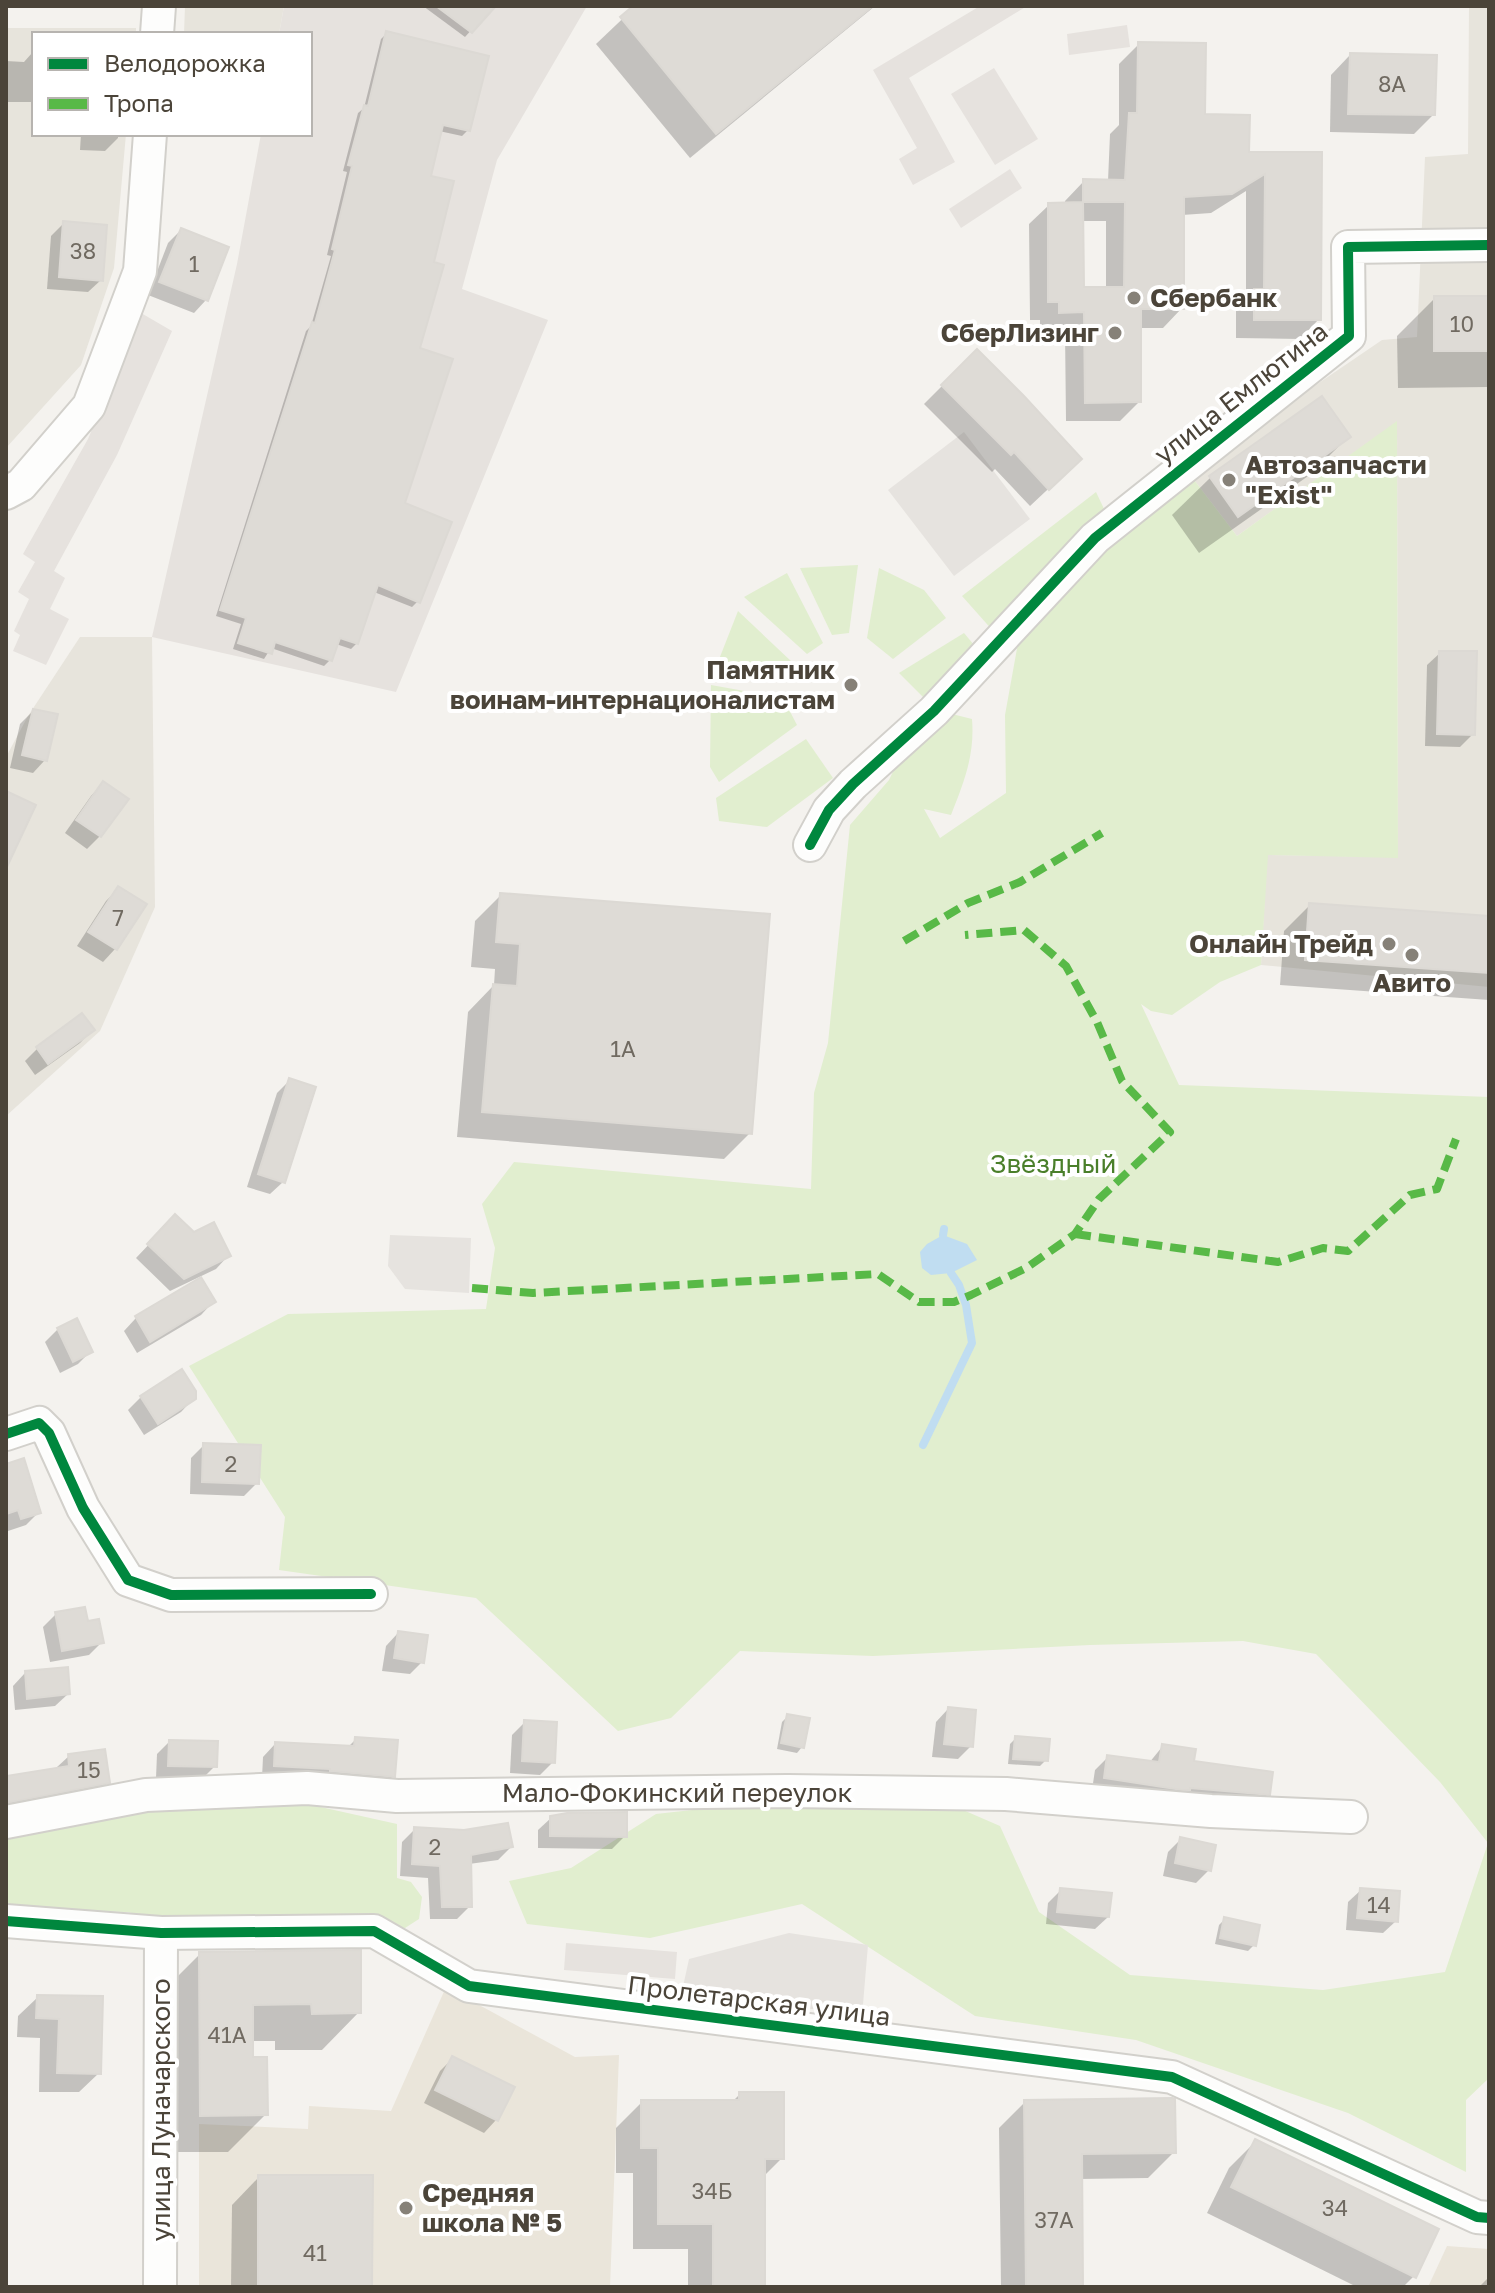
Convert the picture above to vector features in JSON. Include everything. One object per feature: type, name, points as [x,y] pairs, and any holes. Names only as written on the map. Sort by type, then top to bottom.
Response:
[{"type":"street","points":[[157,32],[159,6]]},
{"type":"street","points":[[6,493],[21,485],[89,406],[140,271],[150,136]]},
{"type":"street","name":"улица Емлютина","points":[[810,845],[829,810],[853,784],[934,711],[1095,538],[1349,336],[1348,247],[1489,245]]},
{"type":"street","points":[[6,1434],[39,1423],[49,1433],[83,1508],[128,1580],[171,1595],[371,1594]]},
{"type":"street","name":"Мало-Фокинский переулок","points":[[6,1822],[146,1795],[307,1788],[397,1796],[788,1791],[1006,1794],[1211,1811],[1351,1817]]},
{"type":"street","name":"Пролетарская улица","points":[[6,1921],[161,1933],[374,1931],[469,1986],[1172,2077],[1477,2217],[1489,2218]]},
{"type":"street","name":"улица Луначарского","points":[[160,2287],[161,1933]]},
{"type":"shaded area","points":[[185,6],[284,6],[279,32],[184,32]]},
{"type":"shaded area","points":[[284,6],[587,6],[497,160],[462,289],[548,320],[396,692],[152,637],[237,264],[261,136],[312,136],[312,32],[279,32]]},
{"type":"shaded area","points":[[980,6],[1027,6],[909,78],[955,162],[913,185],[899,159],[917,148],[873,70]]},
{"type":"shaded area","points":[[1469,6],[1489,6],[1489,987],[1261,965],[1267,855],[1398,857],[1397,422],[1237,536],[1188,472],[1382,340],[1417,337],[1425,157],[1468,154]]},
{"type":"shaded area","points":[[1127,25],[1130,47],[1069,55],[1067,34]]},
{"type":"shaded area","points":[[6,28],[136,28],[136,32],[32,32],[32,136],[126,136],[114,268],[81,365],[6,448]]},
{"type":"shaded area","points":[[994,68],[1038,139],[995,165],[951,94]]},
{"type":"shaded area","points":[[1010,169],[1022,188],[961,228],[949,209]]},
{"type":"shaded area","points":[[141,313],[172,331],[117,455],[54,571],[65,578],[50,609],[69,619],[46,665],[13,651],[20,635],[14,631],[29,599],[18,592],[35,562],[23,554],[88,439]]},
{"type":"shaded area","points":[[964,432],[1030,519],[954,576],[888,490]]},
{"type":"shaded area","points":[[80,637],[152,637],[155,907],[100,1031],[6,1116],[6,757],[28,716]]},
{"type":"shaded area","points":[[390,1235],[471,1238],[469,1293],[405,1289],[388,1266]]},
{"type":"shaded area","points":[[789,1933],[868,1945],[862,2016],[682,1991],[689,1959]]},
{"type":"shaded area","points":[[566,1943],[677,1952],[675,1979],[564,1970]]},
{"type":"shaded area","name":"Средняя школа № 5","points":[[446,1987],[575,2057],[619,2055],[610,2287],[199,2287],[199,2124],[308,2129],[309,2106],[391,2111]]},
{"type":"shaded area","points":[[1447,2246],[1489,2249],[1489,2287],[1428,2287]]},
{"type":"green space","name":"Звёздный","points":[[1397,421],[1398,858],[1268,855],[1261,965],[1220,982],[1172,1015],[1151,1011],[1141,1004],[1179,1085],[1489,1097],[1489,2078],[1466,2100],[1466,2172],[1348,2113],[1136,2040],[975,2016],[802,1904],[650,1938],[527,1924],[509,1881],[571,1868],[656,1814],[837,1794],[940,1800],[1000,1826],[1039,1912],[1130,1975],[1323,1990],[1445,1972],[1488,1843],[1440,1782],[1316,1654],[1243,1641],[873,1656],[740,1651],[671,1718],[618,1731],[476,1598],[279,1570],[285,1517],[189,1366],[288,1314],[486,1309],[495,1248],[482,1204],[514,1162],[811,1189],[814,1093],[828,1043],[850,825],[889,780],[907,743],[952,714],[972,719],[970,756],[951,815],[924,809],[940,838],[1006,793],[1005,715],[1018,643],[1089,556],[1188,472],[1237,536]]},
{"type":"green space","points":[[1096,492],[1106,513],[994,632],[962,596]]},
{"type":"green space","points":[[858,565],[849,633],[832,635],[800,568]]},
{"type":"green space","points":[[879,568],[924,590],[946,618],[893,659],[867,638]]},
{"type":"green space","points":[[787,573],[823,643],[807,654],[744,597]]},
{"type":"green space","points":[[738,611],[792,662],[786,679],[716,667]]},
{"type":"green space","points":[[964,633],[974,645],[924,698],[899,673]]},
{"type":"green space","points":[[711,685],[783,698],[797,725],[719,782],[710,767]]},
{"type":"green space","points":[[806,739],[833,778],[767,827],[719,821],[716,798]]},
{"type":"green space","points":[[289,1800],[397,1824],[397,1878],[411,1882],[422,1897],[419,1919],[405,1928],[186,1922],[126,1912],[6,1909],[6,1828],[146,1802]]},
{"type":"water","points":[[943,1235],[967,1244],[977,1260],[951,1273],[931,1275],[922,1268],[920,1252]]},
{"type":"building","points":[[436,6],[496,6],[472,33]]},
{"type":"building","points":[[633,6],[873,6],[716,134],[620,17]]},
{"type":"building","points":[[386,31],[489,56],[470,131],[443,125],[431,176],[454,181],[434,262],[444,265],[420,348],[453,359],[405,503],[452,522],[420,603],[378,585],[358,644],[340,638],[332,661],[275,642],[272,654],[238,643],[246,618],[220,610],[312,322],[315,323],[335,250],[332,249],[352,166],[348,165],[364,105],[368,106]]},
{"type":"building","points":[[1138,42],[1206,43],[1205,114],[1250,115],[1249,152],[1322,152],[1321,320],[1254,320],[1254,289],[1264,289],[1265,174],[1232,194],[1184,197],[1184,309],[1141,309],[1141,402],[1085,403],[1084,312],[1059,313],[1059,302],[1048,302],[1048,203],[1083,202],[1083,179],[1125,180],[1129,113],[1137,113]],"holes":[[[1083,202],[1125,202],[1124,287],[1084,287]]]},
{"type":"building","points":[[1350,53],[1437,55],[1435,115],[1348,114]]},
{"type":"building","points":[[63,221],[107,225],[103,281],[59,277]]},
{"type":"building","points":[[181,228],[229,247],[208,301],[159,282]]},
{"type":"building","points":[[1434,296],[1489,296],[1489,351],[1434,351]]},
{"type":"building","points":[[977,349],[1082,459],[1049,490],[1014,452],[1011,455],[941,385]]},
{"type":"building","points":[[1322,396],[1351,437],[1238,517],[1209,476]]},
{"type":"building","points":[[1439,651],[1477,651],[1475,735],[1437,734]]},
{"type":"building","points":[[33,709],[58,714],[47,761],[22,755]]},
{"type":"building","points":[[103,781],[129,799],[101,837],[76,820]]},
{"type":"building","points":[[6,791],[36,805],[6,869]]},
{"type":"building","points":[[118,886],[147,904],[117,950],[88,932]]},
{"type":"building","points":[[500,893],[770,914],[752,1134],[482,1112],[493,984],[517,986],[520,944],[496,942]]},
{"type":"building","points":[[1309,903],[1489,916],[1489,973],[1305,960]]},
{"type":"building","points":[[82,1013],[95,1030],[48,1064],[36,1047]]},
{"type":"building","points":[[289,1078],[316,1087],[285,1183],[258,1174]]},
{"type":"building","points":[[175,1214],[194,1232],[214,1222],[231,1256],[184,1279],[147,1244]]},
{"type":"building","points":[[201,1277],[216,1302],[150,1342],[135,1316]]},
{"type":"building","points":[[77,1318],[93,1352],[73,1362],[57,1328]]},
{"type":"building","points":[[182,1369],[196,1391],[196,1399],[158,1424],[140,1396]]},
{"type":"building","points":[[203,1443],[261,1445],[259,1484],[202,1482]]},
{"type":"building","points":[[24,1458],[41,1513],[21,1519],[18,1510],[6,1514],[6,1464]]},
{"type":"building","points":[[85,1607],[88,1621],[99,1619],[104,1643],[62,1651],[55,1612]]},
{"type":"building","points":[[398,1631],[428,1635],[424,1663],[394,1658]]},
{"type":"building","points":[[68,1667],[70,1694],[27,1699],[25,1671]]},
{"type":"building","points":[[948,1707],[976,1710],[973,1747],[944,1744]]},
{"type":"building","points":[[787,1714],[810,1718],[804,1748],[781,1743]]},
{"type":"building","points":[[524,1720],[557,1722],[555,1763],[522,1761]]},
{"type":"building","points":[[1015,1736],[1050,1739],[1048,1761],[1013,1759]]},
{"type":"building","points":[[355,1737],[398,1740],[395,1777],[274,1766],[275,1742],[354,1746]]},
{"type":"building","points":[[169,1740],[218,1741],[217,1767],[168,1766]]},
{"type":"building","points":[[1162,1744],[1196,1749],[1194,1761],[1273,1772],[1270,1795],[1190,1788],[1182,1790],[1104,1778],[1107,1755],[1159,1762]]},
{"type":"building","points":[[105,1749],[110,1783],[6,1803],[6,1776],[69,1766],[68,1754]]},
{"type":"building","points":[[627,1812],[627,1837],[550,1836],[550,1816]]},
{"type":"building","points":[[508,1823],[513,1847],[471,1855],[472,1907],[442,1907],[440,1866],[412,1864],[414,1827],[464,1830]]},
{"type":"building","points":[[1180,1837],[1216,1845],[1211,1871],[1175,1863]]},
{"type":"building","points":[[1060,1888],[1112,1893],[1109,1917],[1057,1912]]},
{"type":"building","points":[[1360,1888],[1400,1891],[1398,1922],[1357,1918]]},
{"type":"building","points":[[1224,1917],[1260,1925],[1256,1946],[1220,1938]]},
{"type":"building","points":[[361,1950],[361,2013],[312,2014],[311,2004],[253,2005],[253,2057],[267,2057],[268,2115],[200,2116],[199,1952]]},
{"type":"building","points":[[37,1995],[103,1996],[101,2074],[57,2073],[59,2019],[36,2018]]},
{"type":"building","points":[[452,2056],[515,2087],[498,2121],[435,2090]]},
{"type":"building","points":[[739,2092],[784,2092],[784,2159],[765,2159],[765,2287],[713,2287],[713,2224],[658,2224],[658,2148],[641,2148],[641,2100],[739,2100]]},
{"type":"building","points":[[1175,2099],[1176,2153],[1082,2154],[1083,2287],[1026,2287],[1024,2100]]},
{"type":"building","points":[[1255,2139],[1439,2229],[1416,2278],[1231,2187]]},
{"type":"building","points":[[258,2175],[373,2175],[372,2287],[258,2287]]},
{"type":"waterway","points":[[943,1235],[944,1229]]},
{"type":"waterway","points":[[923,1445],[972,1343],[966,1305],[951,1273]]},
{"type":"marked path","points":[[904,941],[968,903],[1020,882],[1102,833]]},
{"type":"marked path","points":[[472,1288],[533,1293],[878,1274],[919,1302],[954,1302],[1026,1268],[1075,1234],[1099,1199],[1170,1132],[1122,1081],[1097,1022],[1066,966],[1024,930],[965,935]]},
{"type":"marked path","points":[[1075,1234],[1278,1262],[1323,1248],[1348,1251],[1410,1195],[1437,1189],[1456,1139]]},
{"type":"cycle path","points":[[810,845],[829,810],[853,784],[934,711],[1095,538],[1349,336],[1348,247],[1489,245]]},
{"type":"cycle path","points":[[6,1434],[39,1423],[49,1433],[83,1508],[128,1580],[171,1595],[371,1594]]},
{"type":"cycle path","points":[[6,1921],[161,1933],[374,1931],[469,1986],[1172,2077],[1477,2217],[1489,2218]]},
{"type":"place","name":"Сбербанк","points":[[1134,298]]},
{"type":"place","name":"СберЛизинг","points":[[1115,333]]},
{"type":"place","name":"Автозапчасти \"Exist\"","points":[[1229,480]]},
{"type":"place","name":"Памятник воинам-интернационалистам","points":[[851,685]]},
{"type":"place","name":"Онлайн Трейд","points":[[1389,944]]},
{"type":"place","name":"Авито","points":[[1412,955]]},
{"type":"place","name":"Средняя школа № 5","points":[[406,2208]]}]
